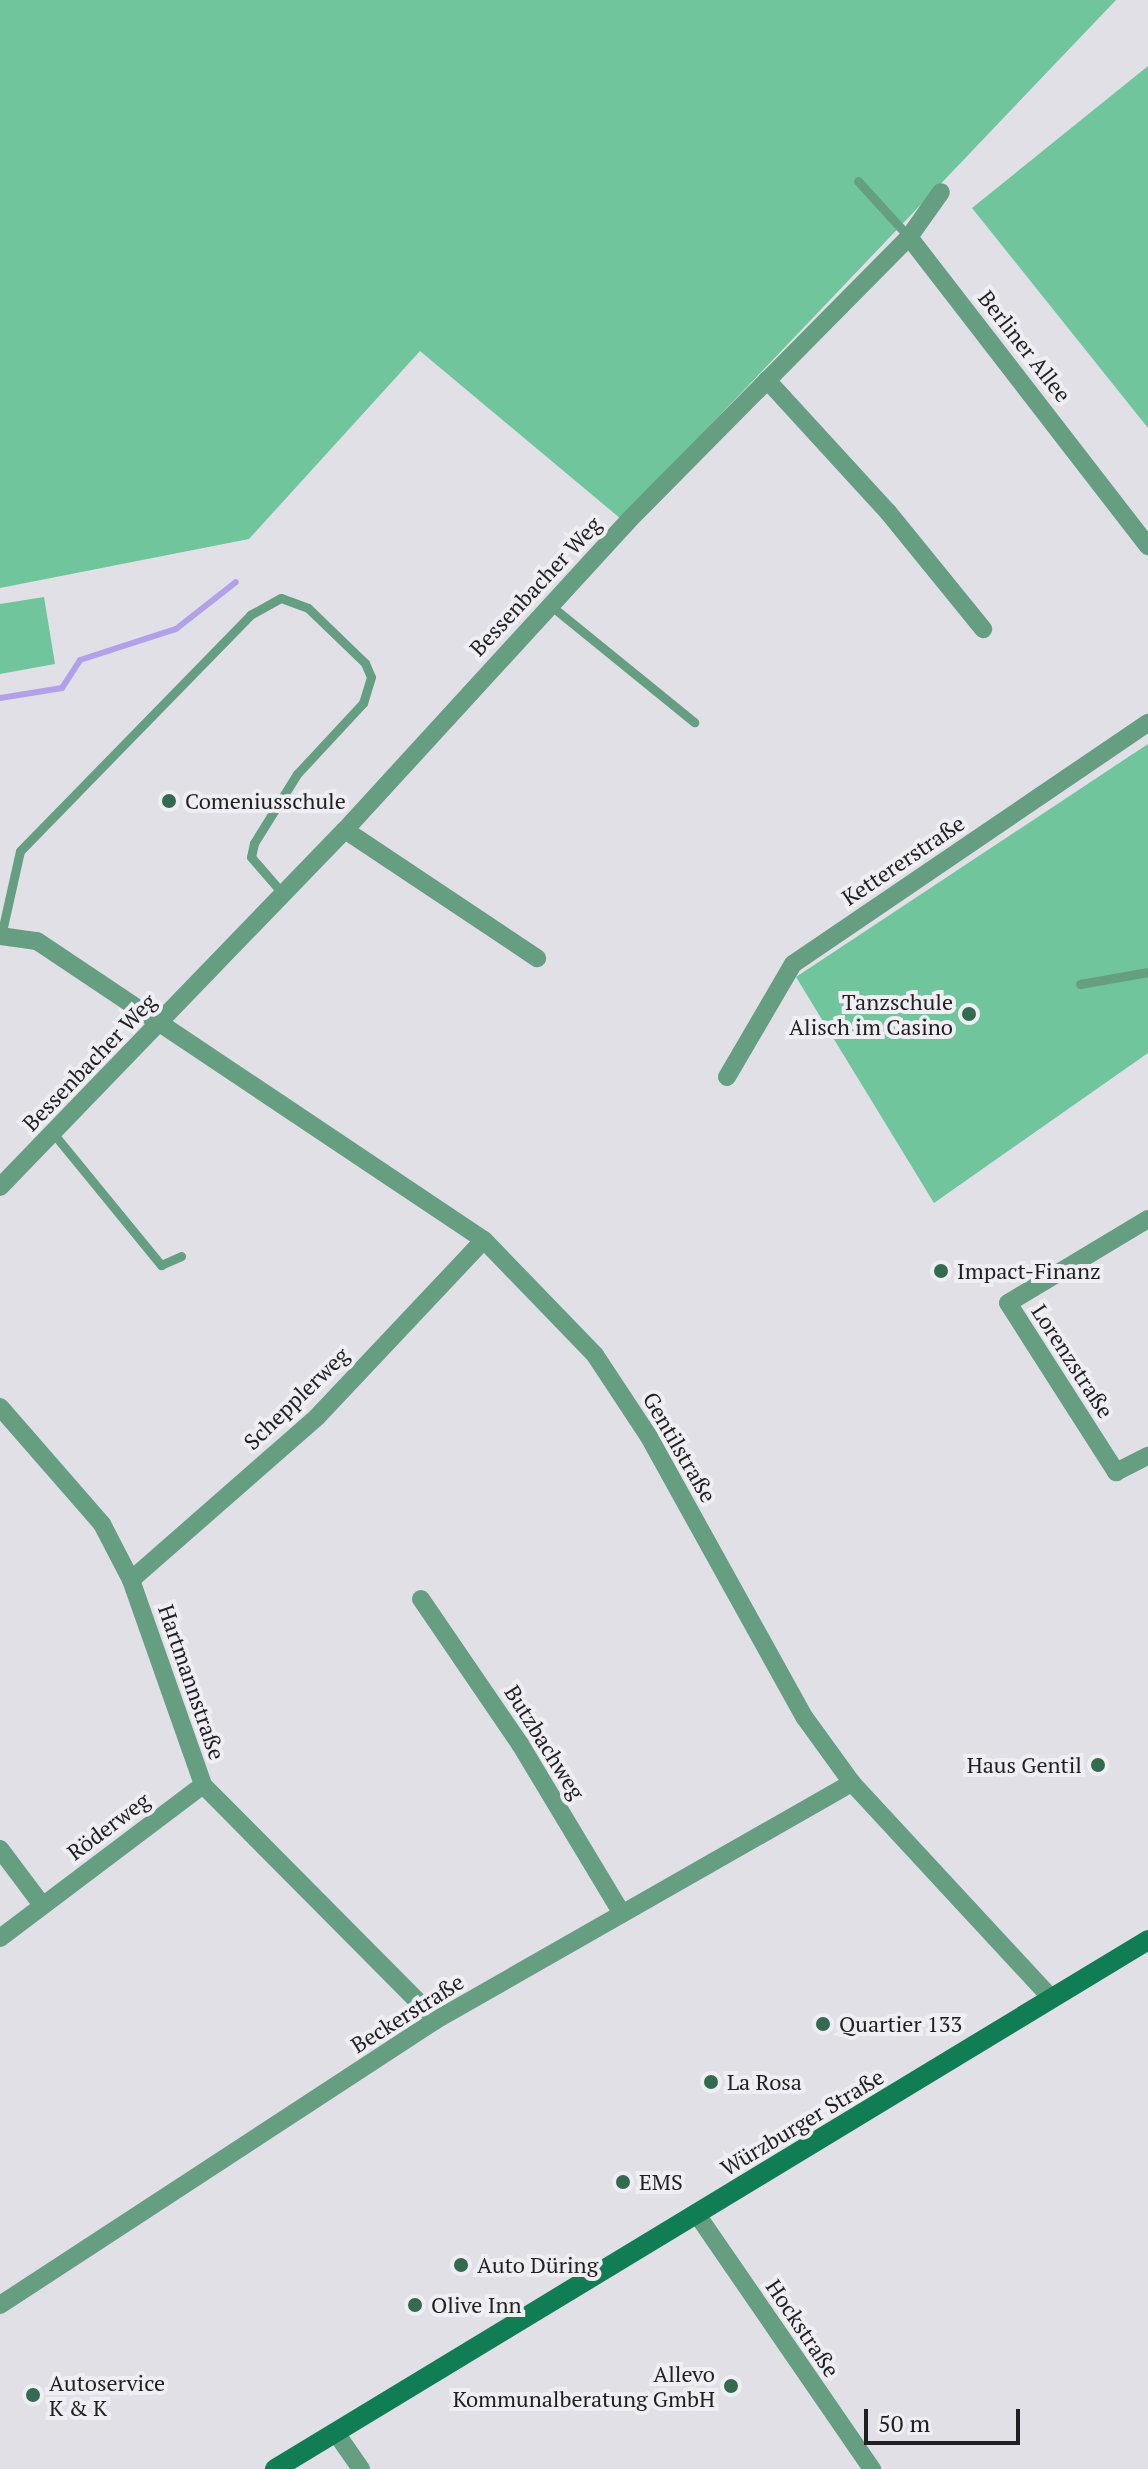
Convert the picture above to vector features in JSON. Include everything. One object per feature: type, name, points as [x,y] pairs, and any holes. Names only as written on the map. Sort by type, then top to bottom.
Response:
[{"type":"main road","name":"Würzburger Straße","points":[[275,2469],[1148,1940]]},
{"type":"street","name":"Bessenbacher Weg","points":[[0,1187],[345,830],[550,605],[909,237],[941,192]]},
{"type":"street","name":"Berliner Allee","points":[[909,237],[1148,546]]},
{"type":"street","points":[[767,380],[888,512],[983,629]]},
{"type":"street","name":"Kettererstraße","points":[[727,1077],[793,964],[1148,723]]},
{"type":"street","points":[[345,830],[537,958]]},
{"type":"street","name":"Gentilstraße","points":[[0,936],[37,941],[484,1240],[595,1355],[649,1437],[805,1718],[852,1783],[1052,1999]]},
{"type":"street","name":"Lorenzstraße","points":[[1148,1219],[1008,1303],[1116,1472],[1148,1456]]},
{"type":"street","name":"Schepplerweg","points":[[131,1580],[317,1417],[484,1240]]},
{"type":"street","name":"Hartmannstraße","points":[[0,1407],[102,1524],[131,1580],[203,1785],[436,2020]]},
{"type":"street","name":"Butzbachweg","points":[[421,1599],[520,1744],[622,1914]]},
{"type":"street","name":"Beckerstraße","points":[[0,2305],[436,2020],[852,1783]]},
{"type":"street","name":"Röderweg","points":[[0,1938],[203,1785]]},
{"type":"street","points":[[0,1849],[42,1905]]},
{"type":"street","name":"Hockstraße","points":[[696,2213],[872,2469]]},
{"type":"street","points":[[336,2433],[361,2469]]},
{"type":"lane","name":"Berliner Allee","points":[[858,181],[909,237]]},
{"type":"lane","points":[[0,936],[20,851],[250,615],[281,598],[308,608],[365,663],[371,677],[363,703],[297,774],[254,843],[251,857],[283,894]]},
{"type":"lane","points":[[550,605],[694,722]]},
{"type":"lane","points":[[1080,984],[1148,972]]},
{"type":"lane","points":[[53,1133],[161,1265],[181,1256]]},
{"type":"green space","points":[[0,0],[1116,0],[621,519],[420,351],[249,539],[0,588]]},
{"type":"green space","points":[[1148,66],[1148,428],[972,208]]},
{"type":"green space","points":[[44,597],[55,664],[0,674],[0,604]]},
{"type":"green space","points":[[1148,744],[1148,1053],[934,1203],[796,977]]},
{"type":"waterway","points":[[0,698],[62,688],[80,660],[176,629],[236,582]]},
{"type":"place","name":"Comeniusschule","points":[[169,801]]},
{"type":"place","name":"Tanzschule Alisch im Casino","points":[[969,1014]]},
{"type":"place","name":"Impact-Finanz","points":[[941,1271]]},
{"type":"place","name":"Haus Gentil","points":[[1098,1765]]},
{"type":"place","name":"Quartier 133","points":[[823,2024]]},
{"type":"place","name":"La Rosa","points":[[711,2082]]},
{"type":"place","name":"EMS","points":[[623,2182]]},
{"type":"place","name":"Auto Düring","points":[[461,2265]]},
{"type":"place","name":"Olive Inn","points":[[415,2305]]},
{"type":"place","name":"Allevo Kommunalberatung GmbH","points":[[731,2386]]},
{"type":"place","name":"Autoservice K & K","points":[[33,2395]]}]
